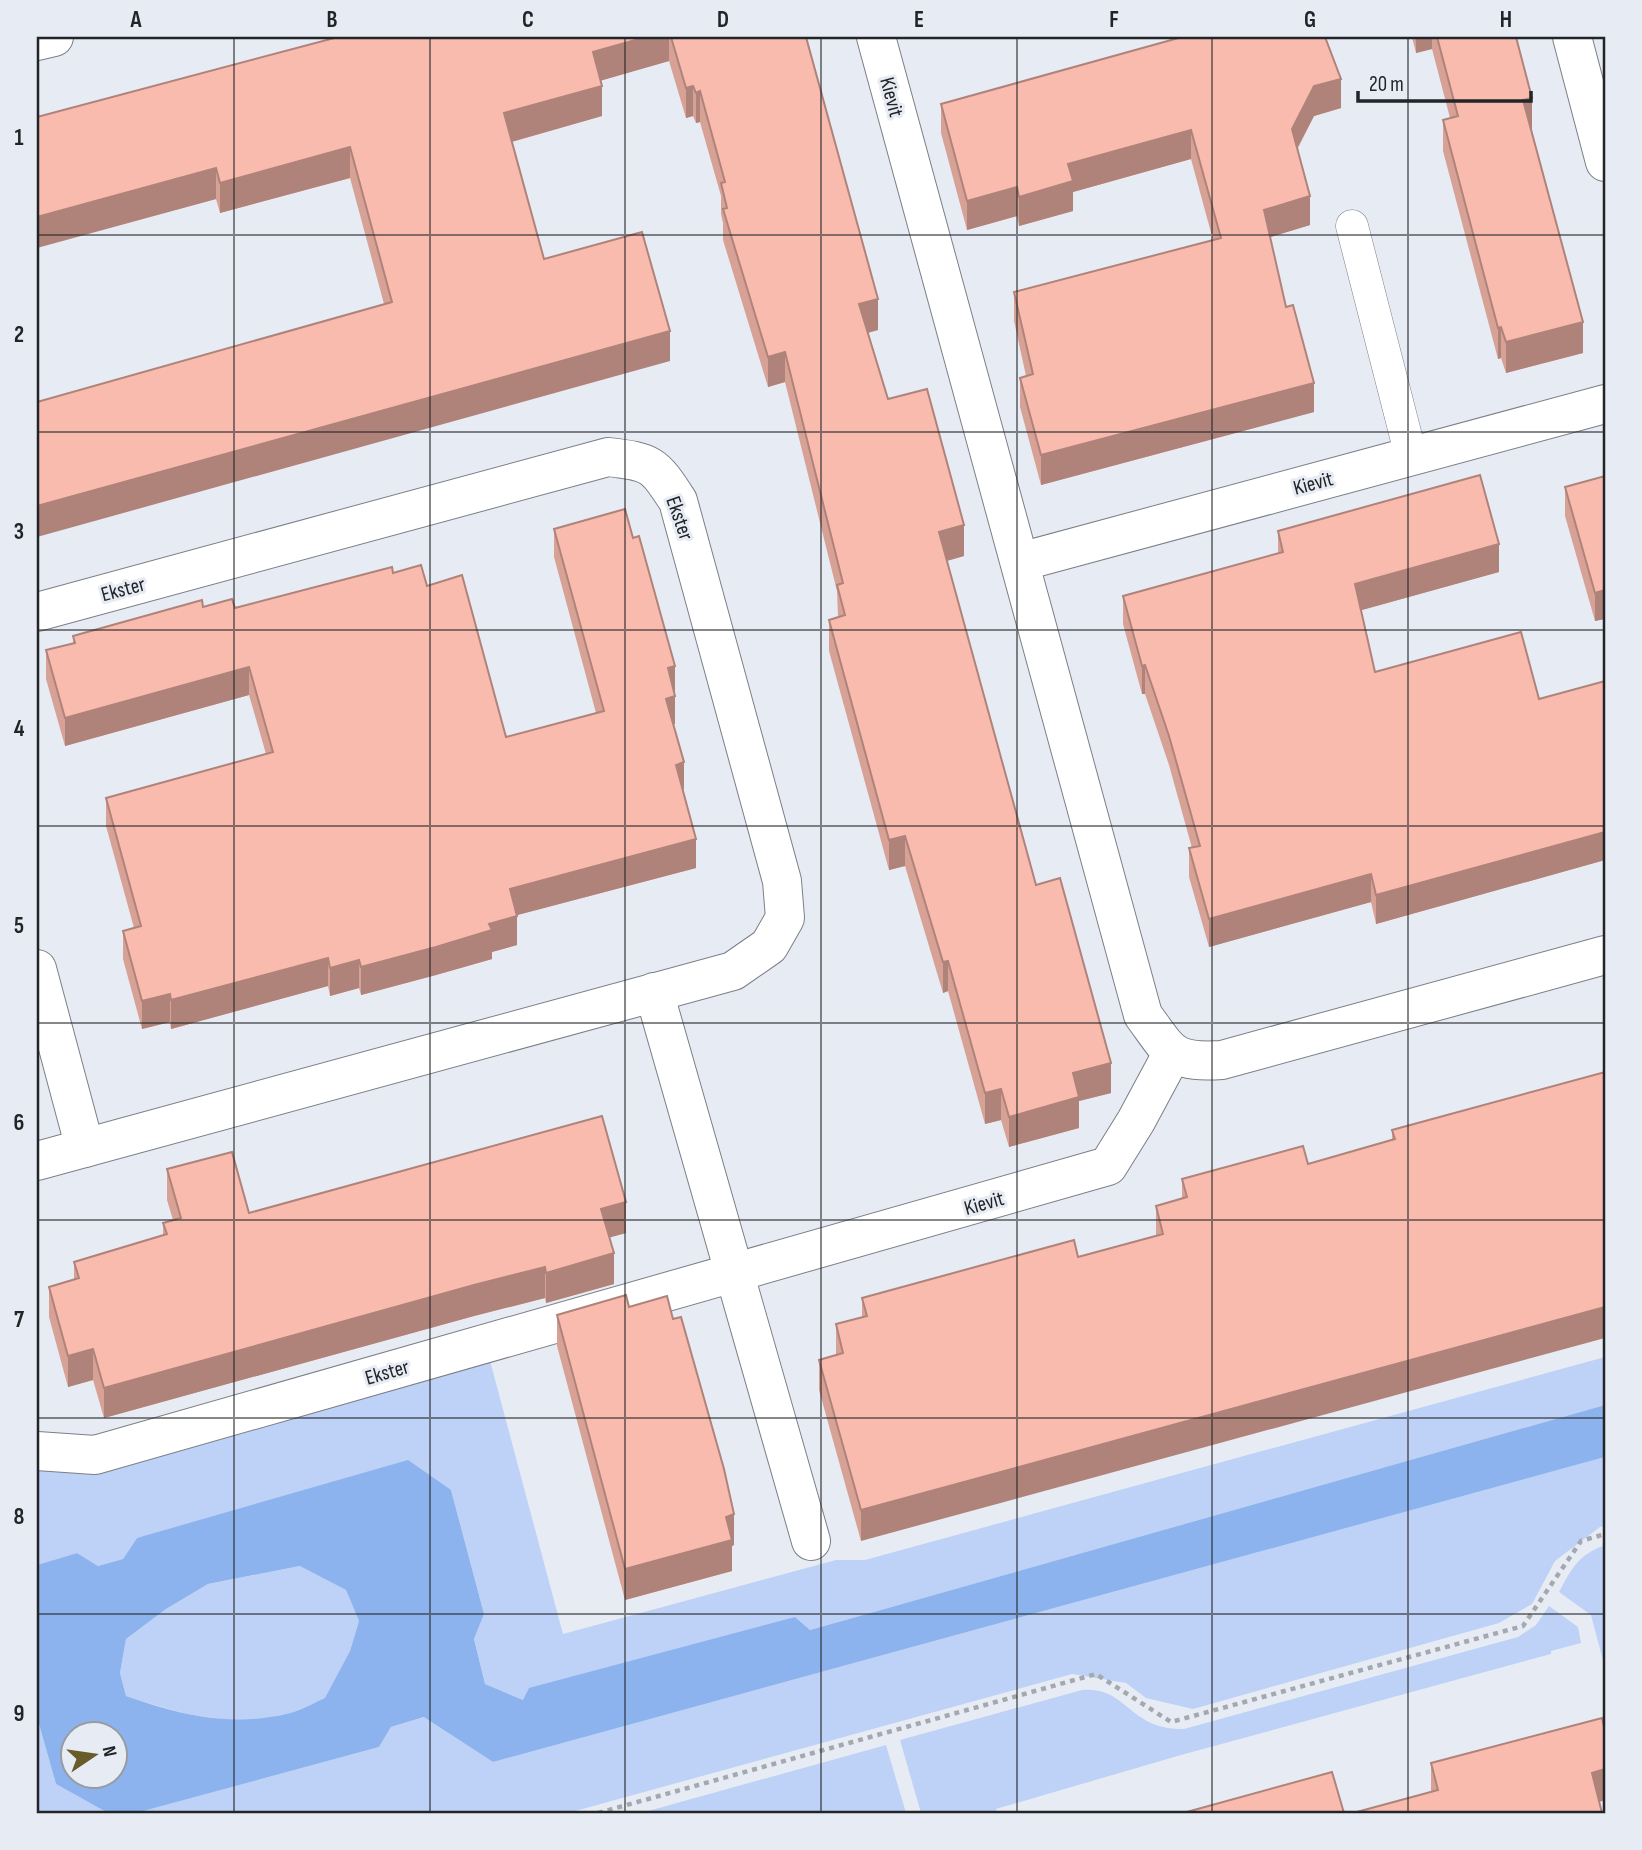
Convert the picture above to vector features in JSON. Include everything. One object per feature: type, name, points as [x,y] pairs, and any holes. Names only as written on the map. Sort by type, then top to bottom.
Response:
[{"type":"street","points":[[37,41],[54,37]]},
{"type":"street","name":"Kievit","points":[[735,1273],[1108,1166],[1172,1054],[1143,1015],[876,37]]},
{"type":"street","points":[[1572,37],[1605,162]]},
{"type":"street","name":"Kievit","points":[[1020,562],[1605,404]]},
{"type":"street","name":"Ekster","points":[[37,612],[608,457],[642,460],[660,472],[678,501],[782,881],[785,918],[769,946],[733,971],[37,1161]]},
{"type":"street","points":[[1172,1054],[1196,1061],[1222,1059],[1605,954]]},
{"type":"street","points":[[37,969],[85,1148]]},
{"type":"street","points":[[654,992],[811,1541]]},
{"type":"street","name":"Ekster","points":[[37,1451],[95,1454],[735,1273]]},
{"type":"lane","points":[[1352,226],[1411,456]]},
{"type":"path","points":[[598,1813],[1097,1674],[1171,1722],[1523,1626],[1581,1541],[1605,1534]]},
{"type":"shaded area","points":[[489,1357],[563,1634],[836,1560],[865,1560],[1605,1357],[1605,1405],[810,1630],[795,1617],[523,1700],[485,1684],[474,1639],[484,1614],[451,1490],[137,1538],[123,1559],[98,1566],[77,1553],[37,1565],[37,1465]]},
{"type":"shaded area","points":[[1605,1405],[1605,1457],[493,1762],[424,1717],[391,1727],[379,1747],[136,1813],[108,1813],[67,1790],[130,1790],[130,1720],[60,1720],[60,1786],[56,1784],[37,1717],[37,1565],[77,1553],[98,1566],[123,1559],[137,1538],[408,1460],[451,1490],[484,1614],[474,1639],[485,1684],[523,1700],[529,1688],[795,1617],[810,1630]],"holes":[[[300,1566],[346,1590],[359,1621],[350,1651],[325,1698],[290,1713],[227,1719],[186,1714],[126,1696],[120,1673],[126,1639],[166,1609],[208,1584]]]},
{"type":"shaded area","points":[[1605,1457],[1605,1526],[1555,1561],[1532,1604],[1499,1623],[1193,1709],[1146,1698],[1126,1683],[1072,1674],[568,1813],[136,1813],[379,1747],[391,1727],[425,1717],[493,1762]]},
{"type":"shaded area","points":[[1605,1545],[1605,1668],[1591,1615],[1559,1592],[1577,1563],[1588,1553]]},
{"type":"shaded area","points":[[301,1566],[346,1590],[359,1621],[350,1651],[325,1699],[294,1712],[247,1720],[187,1714],[126,1696],[120,1673],[126,1639],[166,1609],[208,1584]]},
{"type":"shaded area","points":[[1549,1606],[1578,1627],[1581,1643],[1551,1651],[1551,1654],[1181,1755],[996,1809],[997,1813],[921,1813],[900,1740],[1082,1690],[1094,1690],[1112,1696],[1155,1725],[1184,1729],[1518,1637],[1536,1625]]},
{"type":"shaded area","points":[[37,1717],[60,1790],[67,1790],[108,1813],[37,1813]]},
{"type":"shaded area","points":[[886,1745],[906,1813],[641,1813]]},
{"type":"building","points":[[338,37],[646,37],[593,52],[602,86],[504,113],[544,259],[642,232],[670,331],[37,506],[37,402],[392,302],[350,147],[220,183],[216,168],[37,217],[37,117]]},
{"type":"building","points":[[671,37],[806,37],[878,299],[859,304],[888,399],[927,389],[964,525],[939,532],[1036,885],[1060,878],[1111,1063],[1073,1073],[1079,1097],[1009,1117],[1001,1089],[985,1093],[948,961],[943,962],[905,836],[889,840],[829,620],[845,615],[837,585],[843,583],[785,352],[768,357],[723,209],[727,208],[721,183],[725,182],[700,91],[696,93],[693,86],[686,88]]},
{"type":"building","points":[[1182,37],[1325,37],[1341,79],[1314,86],[1292,129],[1310,196],[1264,210],[1286,307],[1293,305],[1314,383],[1041,455],[1020,378],[1033,374],[1014,292],[1221,238],[1191,130],[1068,164],[1073,181],[1019,197],[1017,187],[967,201],[941,104]]},
{"type":"building","points":[[1437,37],[1516,37],[1532,98],[1523,100],[1583,322],[1506,342],[1501,327],[1498,328],[1443,120],[1458,116]]},
{"type":"building","points":[[1480,475],[1499,544],[1355,584],[1375,672],[1521,632],[1539,699],[1605,681],[1605,832],[1376,895],[1371,874],[1209,919],[1189,848],[1200,846],[1169,736],[1145,665],[1142,666],[1123,596],[1283,552],[1278,531]]},
{"type":"building","points":[[1605,476],[1605,590],[1595,593],[1565,487]]},
{"type":"building","points":[[625,509],[633,538],[639,536],[675,666],[668,668],[675,696],[666,699],[684,762],[676,765],[696,839],[510,889],[517,916],[489,924],[492,930],[436,947],[361,967],[359,960],[330,968],[328,958],[171,1000],[170,994],[142,1001],[123,931],[141,926],[106,798],[273,752],[249,667],[65,718],[46,650],[75,643],[73,636],[202,600],[203,607],[232,599],[235,608],[392,567],[393,573],[421,565],[427,586],[462,575],[506,737],[604,711],[554,529]]},
{"type":"building","points":[[1605,1072],[1605,1307],[861,1510],[819,1360],[843,1353],[836,1324],[867,1316],[862,1298],[1074,1240],[1078,1257],[1163,1234],[1156,1206],[1187,1197],[1182,1179],[1303,1146],[1308,1164],[1395,1139],[1392,1130]]},
{"type":"building","points":[[602,1116],[626,1202],[601,1209],[614,1253],[546,1273],[545,1267],[474,1285],[104,1388],[93,1349],[68,1356],[49,1287],[79,1278],[74,1262],[167,1234],[163,1223],[181,1218],[167,1169],[232,1152],[249,1213]]},
{"type":"building","points":[[626,1295],[629,1307],[667,1296],[673,1319],[681,1317],[734,1514],[726,1517],[732,1540],[625,1569],[557,1315]]},
{"type":"building","points":[[1602,1718],[1605,1731],[1605,1769],[1592,1773],[1602,1813],[1353,1813],[1438,1790],[1431,1763]]},
{"type":"building","points":[[1332,1772],[1344,1813],[1183,1813]]}]
